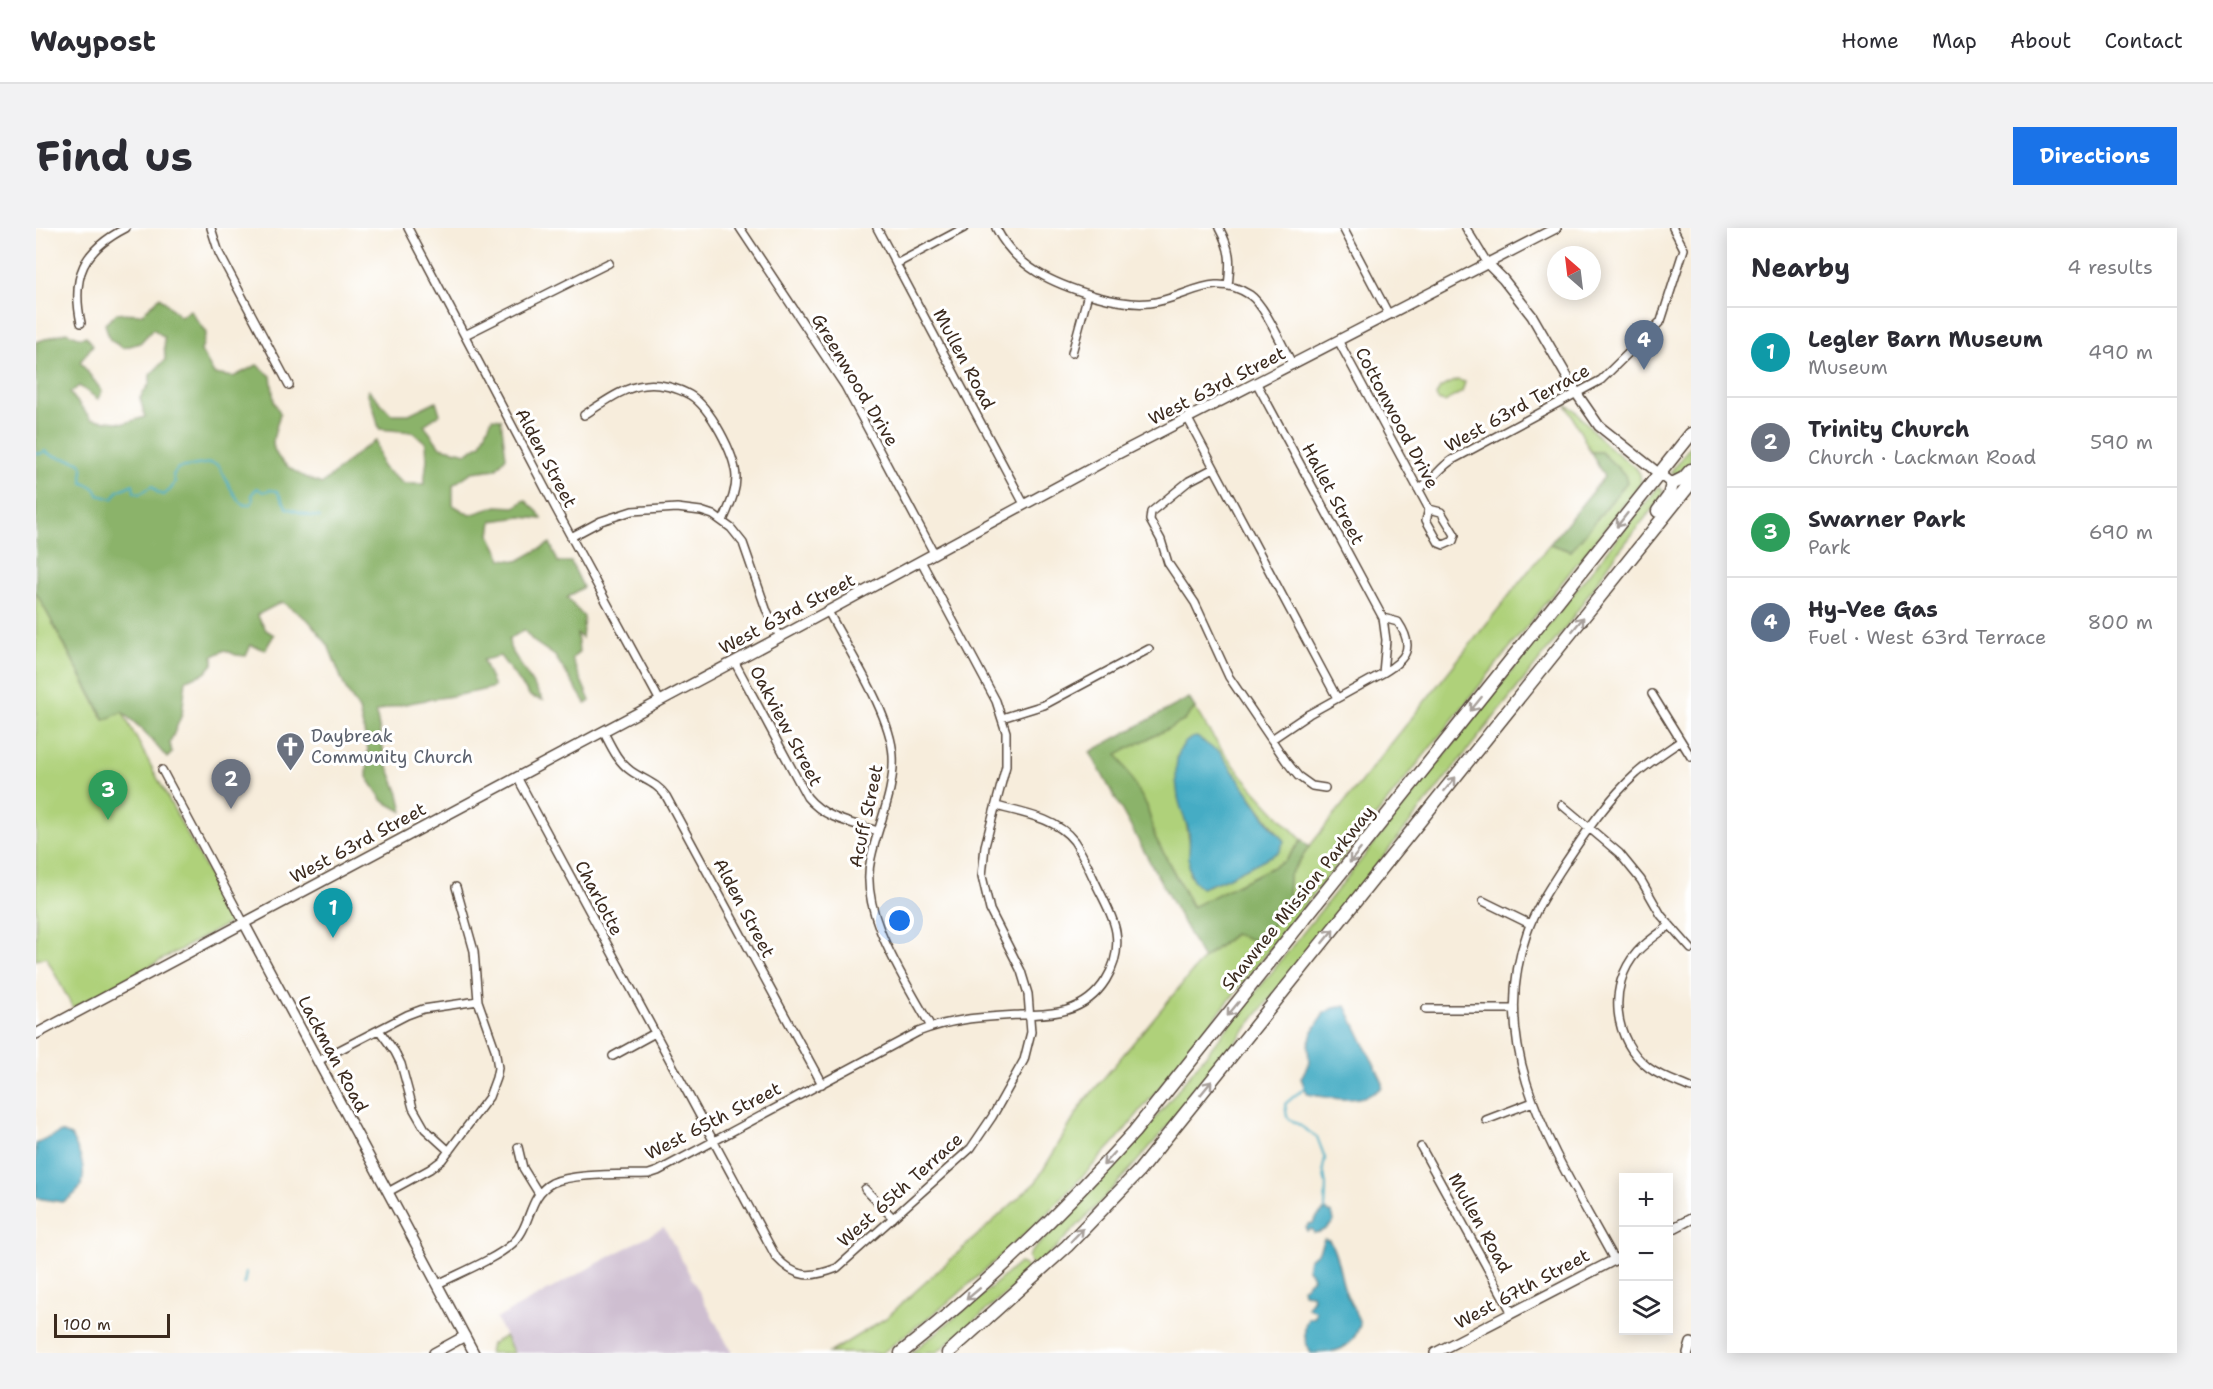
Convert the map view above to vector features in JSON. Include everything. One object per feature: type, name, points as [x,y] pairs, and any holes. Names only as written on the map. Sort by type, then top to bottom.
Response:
[{"type":"highway","name":"Shawnee Mission Parkway","points":[[901,1353],[983,1286],[1016,1255],[1055,1218],[1134,1132],[1691,434]]},
{"type":"highway","points":[[1608,587],[1645,528],[1669,496],[1672,484],[1684,478],[1691,470]]},
{"type":"highway","points":[[948,1353],[1067,1246],[1139,1171],[1691,483]]},
{"type":"street","points":[[81,323],[76,296],[85,262],[99,245],[126,228]]},
{"type":"street","points":[[211,228],[219,253],[289,385]]},
{"type":"street","name":"Alden Street","points":[[408,228],[660,701]]},
{"type":"street","name":"Greenwood Drive","points":[[740,228],[845,386],[934,553]]},
{"type":"street","name":"Mullen Road","points":[[877,228],[1024,504]]},
{"type":"street","points":[[896,264],[964,228]]},
{"type":"street","points":[[996,228],[1012,252],[1038,274],[1054,283],[1088,294],[1120,302],[1150,303],[1168,300],[1215,284],[1228,286],[1250,295],[1257,302],[1293,365]]},
{"type":"street","points":[[1219,228],[1230,255],[1228,286]]},
{"type":"street","points":[[1343,228],[1389,315]]},
{"type":"street","points":[[1466,228],[1488,264],[1532,316],[1577,394],[1599,426],[1672,484]]},
{"type":"street","name":"West 63rd Street","points":[[36,1034],[734,662],[1024,504],[1556,228]]},
{"type":"street","name":"West 63rd Terrace","points":[[1418,489],[1431,482],[1452,460],[1601,380],[1662,321],[1684,249],[1673,228]]},
{"type":"street","points":[[465,335],[609,262]]},
{"type":"street","points":[[1072,353],[1088,294]]},
{"type":"street","name":"Cottonwood Drive","points":[[1339,342],[1429,509],[1426,520],[1440,543],[1444,545],[1453,541],[1455,535],[1441,512],[1429,509]]},
{"type":"street","points":[[584,415],[619,393],[647,384],[675,389],[690,396],[709,415],[728,448],[735,466],[735,490],[723,521]]},
{"type":"street","name":"Hallet Street","points":[[1257,384],[1383,618],[1386,640],[1383,673]]},
{"type":"street","points":[[1188,419],[1337,698]]},
{"type":"street","points":[[1214,468],[1189,481],[1175,492],[1152,512],[1150,520],[1161,540],[1168,563],[1196,603],[1229,677],[1298,776],[1312,786],[1325,788]]},
{"type":"street","points":[[571,537],[601,521],[632,512],[688,508],[713,515],[723,521],[743,543],[766,609],[780,637]]},
{"type":"street","points":[[921,561],[996,701],[1006,732],[1007,758],[985,846],[982,876],[990,910],[1026,986],[1030,1014],[1054,1013],[1077,1006],[1094,995],[1104,984],[1111,971],[1117,944],[1116,930],[1107,906],[1080,852],[1066,832],[1048,822],[996,806]]},
{"type":"street","name":"Acuff Street","points":[[828,611],[878,706],[891,738],[894,756],[892,780],[869,866],[870,903],[884,938],[931,1027]]},
{"type":"street","name":"Hallet Street","points":[[1272,739],[1309,714],[1401,662],[1406,653],[1404,631],[1398,622],[1383,618]]},
{"type":"street","points":[[1002,718],[1044,705],[1149,649]]},
{"type":"street","name":"Oakview Street","points":[[734,662],[807,797],[815,806],[834,818],[878,831]]},
{"type":"street","points":[[1652,694],[1691,757]]},
{"type":"street","name":"Alden Street","points":[[603,731],[623,764],[632,772],[651,782],[666,796],[822,1084]]},
{"type":"street","points":[[1614,1260],[1555,1149],[1533,1102],[1517,1050],[1513,1008],[1519,957],[1530,924],[1554,881],[1590,828],[1635,775],[1652,760],[1682,741]]},
{"type":"street","name":"Lackman Road","points":[[162,770],[474,1353]]},
{"type":"street","name":"Charlotte","points":[[517,777],[772,1251],[785,1267],[794,1272]]},
{"type":"street","points":[[1562,804],[1632,867],[1669,926],[1691,949]]},
{"type":"street","points":[[388,1192],[430,1169],[449,1151],[489,1097],[496,1078],[498,1068],[495,1049],[478,1001],[474,951],[456,887]]},
{"type":"street","points":[[1483,901],[1530,924]]},
{"type":"street","points":[[1669,926],[1642,948],[1627,967],[1619,990],[1618,1015],[1625,1037],[1637,1057],[1655,1072],[1691,1088]]},
{"type":"street","points":[[318,1061],[423,1009],[478,1001]]},
{"type":"street","points":[[1426,1009],[1513,1008]]},
{"type":"street","name":"West 65th Street","points":[[539,1194],[549,1185],[563,1179],[649,1174],[658,1171],[931,1027],[954,1020],[1030,1014]]},
{"type":"street","name":"West 65th Terrace","points":[[794,1272],[819,1275],[837,1268],[971,1148],[983,1132],[1024,1060],[1030,1032],[1030,1014]]},
{"type":"street","points":[[379,1030],[404,1071],[413,1108],[424,1129],[449,1151]]},
{"type":"street","points":[[613,1056],[655,1033]]},
{"type":"street","points":[[1486,1120],[1533,1102]]},
{"type":"street","points":[[438,1284],[512,1244],[525,1227],[534,1200],[539,1194],[523,1168],[518,1147]]},
{"type":"street","name":"Mullen Road","points":[[1422,1147],[1512,1313]]},
{"type":"street","points":[[865,1190],[893,1218]]},
{"type":"street","points":[[1673,1228],[1691,1219]]},
{"type":"street","name":"West 67th Street","points":[[1436,1353],[1619,1257]]},
{"type":"street","points":[[434,1353],[465,1336]]},
{"type":"street","points":[[1688,1353],[1691,1343]]},
{"type":"shaded area","points":[[664,1227],[732,1353],[514,1353],[496,1319]]},
{"type":"green space","points":[[160,297],[180,317],[190,310],[206,333],[201,351],[214,374],[233,377],[257,365],[271,376],[274,401],[280,413],[273,442],[274,450],[291,469],[322,484],[361,450],[376,441],[382,467],[404,484],[424,484],[426,443],[413,432],[379,429],[367,392],[369,390],[391,414],[409,414],[436,401],[440,414],[424,425],[440,447],[467,453],[481,444],[492,418],[501,419],[506,457],[496,469],[472,472],[453,485],[453,505],[470,515],[497,506],[515,507],[525,500],[538,512],[542,519],[521,517],[492,521],[490,535],[502,559],[518,561],[550,543],[558,562],[571,562],[583,587],[567,598],[584,617],[582,638],[577,634],[579,652],[572,659],[590,701],[586,704],[555,656],[533,641],[524,630],[509,639],[510,648],[543,700],[531,697],[500,656],[483,660],[494,687],[405,704],[376,712],[385,759],[399,794],[403,812],[383,801],[367,777],[368,749],[359,710],[345,688],[328,645],[309,621],[282,602],[257,615],[266,630],[274,635],[265,650],[251,645],[246,656],[225,650],[213,656],[213,664],[205,673],[186,680],[182,714],[170,743],[172,753],[167,758],[143,730],[122,712],[105,720],[36,592],[36,342],[66,332],[81,338],[86,336],[93,345],[80,362],[102,391],[98,399],[79,386],[70,393],[91,419],[125,423],[145,417],[140,398],[150,383],[150,375],[165,360],[164,337],[153,329],[140,343],[123,348],[110,340],[105,324],[117,313],[142,314]]},
{"type":"green space","points":[[1457,380],[1465,382],[1462,392],[1445,402],[1438,400],[1436,396],[1440,388]]},
{"type":"green space","points":[[1566,405],[1574,409],[1604,443],[1636,468],[1640,474],[1641,483],[1114,1143],[1049,1212],[955,1297],[882,1353],[829,1353],[886,1318],[1036,1182],[1083,1103],[1203,959],[1235,934],[1288,902],[1289,876],[1309,847],[1550,544],[1571,551],[1627,482],[1625,475],[1601,452],[1591,452]]},
{"type":"green space","points":[[1691,445],[1691,461],[1677,474],[1670,473]]},
{"type":"green space","points":[[1591,452],[1601,452],[1625,475],[1627,482],[1571,551],[1550,544],[1604,477]]},
{"type":"green space","points":[[1659,486],[1663,491],[1661,498],[1612,560],[1569,623],[1191,1098],[1136,1163],[1078,1225],[1038,1265],[1030,1264],[1028,1257],[1030,1253],[1138,1140]]},
{"type":"green space","points":[[36,592],[104,720],[122,711],[233,921],[73,1008],[46,957],[36,960]]},
{"type":"green space","points":[[1189,698],[1195,708],[1184,721],[1117,754],[1147,806],[1155,837],[1192,907],[1285,861],[1302,840],[1309,847],[1289,876],[1288,902],[1283,913],[1259,942],[1234,934],[1203,959],[1090,752]]},
{"type":"green space","points":[[1195,708],[1231,761],[1302,840],[1285,861],[1193,907],[1155,837],[1147,806],[1116,754],[1184,721]],"holes":[[[1202,740],[1210,749],[1219,751],[1284,841],[1245,869],[1202,888],[1189,874],[1190,845],[1178,797],[1177,756]]]},
{"type":"green space","points":[[1019,1263],[1025,1265],[1027,1276],[936,1353],[911,1353],[979,1298]]},
{"type":"green space","points":[[505,1336],[514,1353],[489,1353],[491,1344]]},
{"type":"water","points":[[1196,737],[1219,751],[1284,841],[1279,852],[1227,878],[1201,888],[1191,876],[1189,869],[1189,832],[1179,801],[1176,779],[1179,753],[1188,740]]},
{"type":"water","points":[[1346,1006],[1382,1081],[1382,1087],[1365,1096],[1346,1099],[1307,1094],[1301,1078],[1309,1063],[1308,1045],[1312,1033],[1324,1013]]},
{"type":"water","points":[[61,1132],[71,1136],[80,1154],[83,1173],[79,1189],[62,1202],[36,1198],[36,1144]]},
{"type":"water","points":[[1325,1210],[1332,1213],[1334,1221],[1320,1232],[1314,1233],[1312,1229],[1307,1231],[1309,1224],[1313,1223]]},
{"type":"water","points":[[1324,1239],[1329,1240],[1332,1246],[1345,1290],[1360,1325],[1352,1340],[1341,1349],[1311,1353],[1306,1341],[1305,1327],[1308,1319],[1315,1317],[1316,1311],[1307,1307],[1313,1298],[1312,1294],[1303,1293],[1302,1288],[1313,1278],[1307,1269],[1309,1259],[1318,1253]]},
{"type":"waterway","points":[[36,453],[40,454],[45,451],[78,462],[83,469],[83,483],[94,488],[98,495],[113,499],[118,491],[133,484],[134,492],[140,494],[152,486],[158,493],[164,495],[175,482],[173,475],[178,468],[210,463],[218,465],[232,491],[244,505],[251,504],[252,494],[257,488],[263,492],[277,491],[287,508],[320,517]]},
{"type":"waterway","points":[[1305,1087],[1285,1104],[1287,1117],[1317,1137],[1325,1158],[1323,1168],[1326,1185],[1325,1210]]},
{"type":"waterway","points":[[244,1284],[246,1273]]},
{"type":"place","name":"Hy-Vee Gas","points":[[1644,370]]},
{"type":"place","name":"Daybreak Community Church","points":[[290,772]]},
{"type":"place","name":"Trinity Church","points":[[231,809]]},
{"type":"place","name":"Swarner Park","points":[[108,820]]},
{"type":"place","name":"Legler Barn Museum","points":[[333,938]]}]
